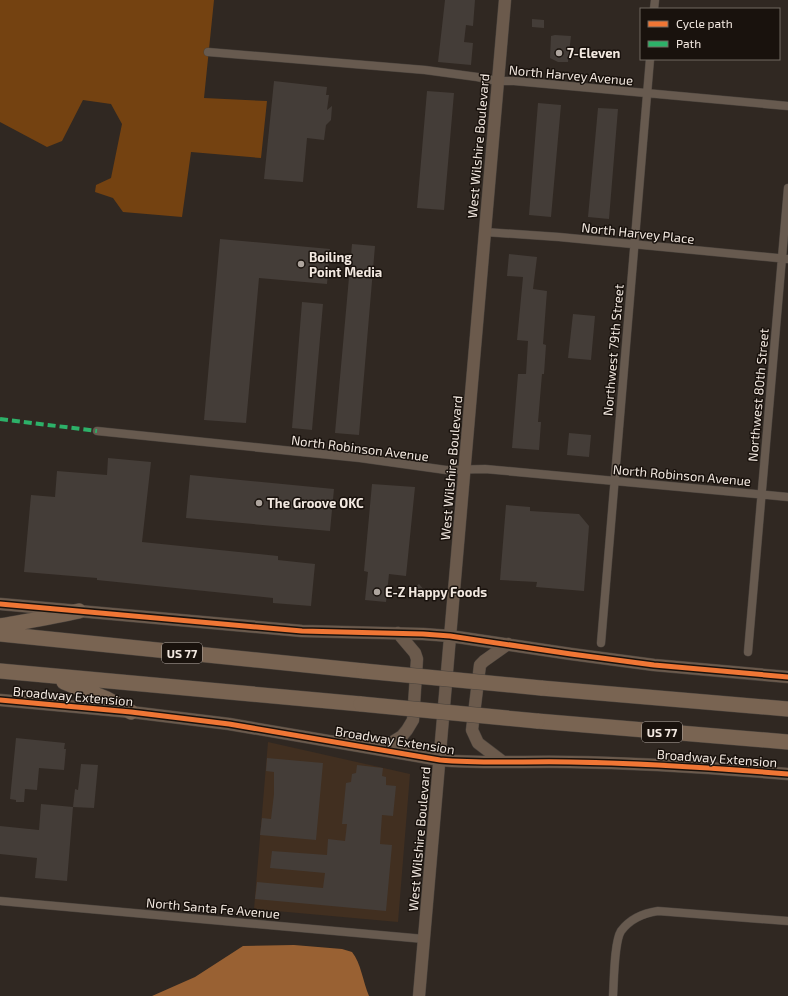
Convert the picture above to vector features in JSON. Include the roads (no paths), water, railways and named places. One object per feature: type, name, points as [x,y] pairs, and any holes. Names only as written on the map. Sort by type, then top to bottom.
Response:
[{"type":"highway","points":[[0,626],[79,611]]},
{"type":"highway","name":"US 77","points":[[0,634],[364,672],[788,709]]},
{"type":"highway","name":"Broadway Extension","points":[[0,671],[537,721],[788,742]]},
{"type":"highway","points":[[48,676],[107,700],[131,712]]},
{"type":"main road","name":"West Wilshire Boulevard","points":[[419,996],[505,0]]},
{"type":"main road","points":[[0,604],[302,631],[398,633],[450,636],[654,665],[788,677]]},
{"type":"main road","points":[[381,749],[402,736],[413,720],[417,659],[415,653],[398,633]]},
{"type":"main road","points":[[502,762],[478,743],[472,730],[480,665],[508,644]]},
{"type":"main road","name":"Broadway Extension","points":[[0,700],[131,712],[228,724],[440,760],[466,762],[628,763],[709,767],[788,774]]},
{"type":"street","name":"North Harvey Avenue","points":[[208,52],[425,70],[498,81],[514,81],[788,106]]},
{"type":"street","name":"Northwest 79th Street","points":[[601,643],[650,60]]},
{"type":"street","name":"Northwest 80th Street","points":[[748,652],[785,259],[788,188]]},
{"type":"street","name":"North Harvey Place","points":[[485,232],[560,237],[785,259]]},
{"type":"street","name":"North Robinson Avenue","points":[[97,431],[360,458],[446,470],[485,469],[788,497]]},
{"type":"street","name":"North Santa Fe Avenue","points":[[0,900],[424,939]]},
{"type":"street","points":[[613,996],[616,954],[621,932],[633,920],[646,913],[658,911],[788,922]]},
{"type":"place","name":"7-Eleven","points":[[559,53]]},
{"type":"place","name":"Boiling Point Media","points":[[301,264]]},
{"type":"place","name":"The Groove OKC","points":[[259,503]]},
{"type":"place","name":"E-Z Happy Foods","points":[[377,592]]}]
